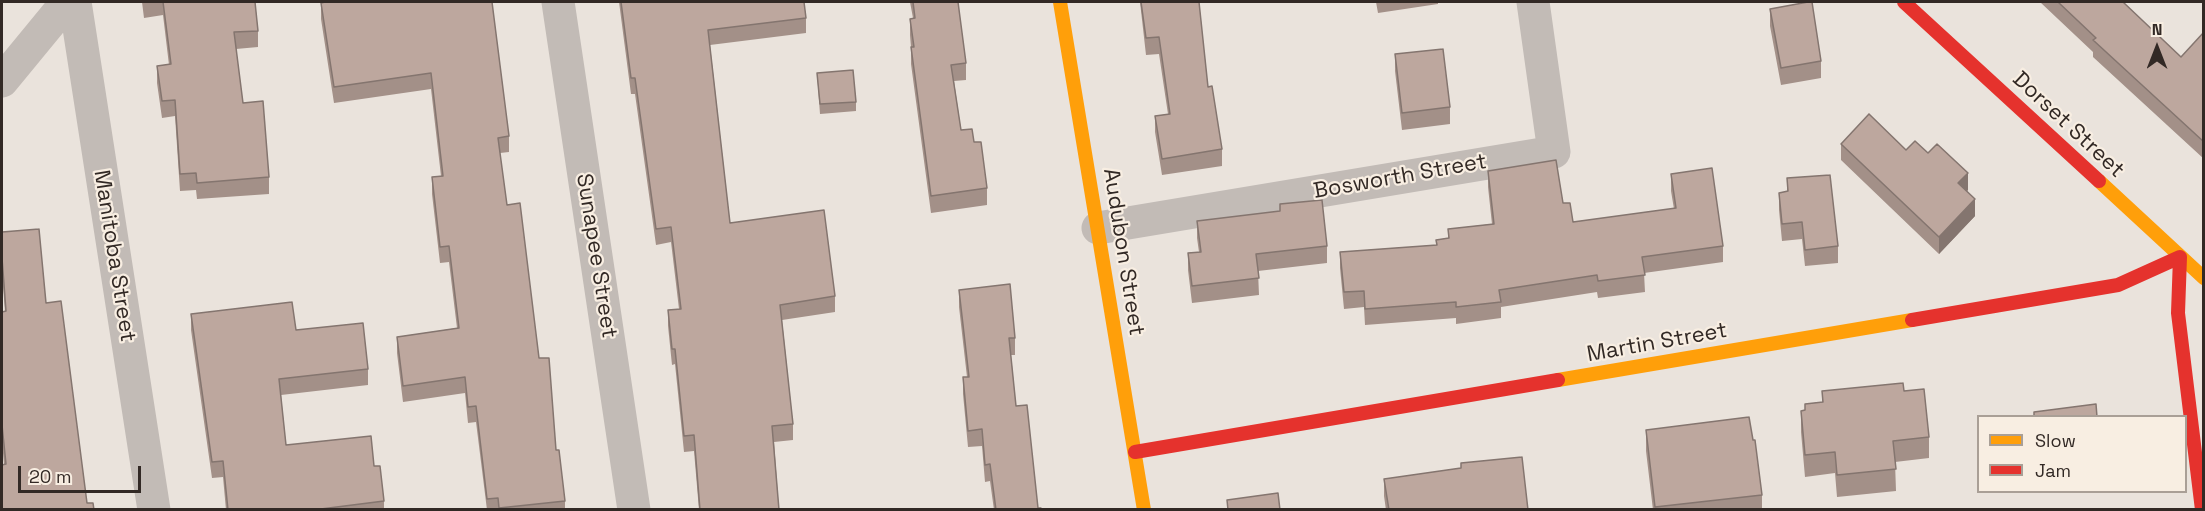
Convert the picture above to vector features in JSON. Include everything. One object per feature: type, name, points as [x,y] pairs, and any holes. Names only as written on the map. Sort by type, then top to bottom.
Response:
[{"type":"street","points":[[2,81],[67,2]]},
{"type":"street","name":"Manitoba Street","points":[[75,2],[154,510]]},
{"type":"street","name":"Sunapee Street","points":[[558,2],[634,510]]},
{"type":"street","name":"Audubon Street","points":[[1060,2],[1143,510]]},
{"type":"street","name":"Bosworth Street","points":[[1098,228],[1554,152],[1533,2]]},
{"type":"street","name":"Dorset Street","points":[[1905,2],[2204,278]]},
{"type":"street","points":[[2180,257],[2178,313],[2202,510]]},
{"type":"street","name":"Martin Street","points":[[1135,452],[2118,285],[2180,257]]},
{"type":"building","points":[[163,2],[255,2],[258,31],[234,32],[243,103],[263,101],[269,177],[197,183],[196,173],[180,174],[175,100],[162,101],[157,66],[171,64]]},
{"type":"building","points":[[492,2],[509,136],[498,138],[507,205],[520,203],[539,358],[549,358],[556,450],[559,450],[565,501],[499,508],[498,498],[487,499],[476,406],[468,407],[465,377],[403,386],[397,337],[459,328],[449,246],[440,247],[432,177],[443,176],[431,73],[334,87],[321,3]]},
{"type":"building","points":[[621,2],[804,2],[806,18],[708,30],[730,223],[824,210],[835,296],[780,305],[793,424],[772,426],[779,510],[700,510],[694,435],[684,436],[675,349],[672,349],[668,310],[681,309],[671,227],[656,229],[635,78],[631,78]]},
{"type":"building","points":[[913,2],[958,2],[966,63],[951,65],[961,130],[972,129],[974,142],[981,142],[987,188],[931,196],[911,47],[914,47],[910,19],[915,18]]},
{"type":"building","points":[[1141,2],[1199,2],[1208,87],[1212,86],[1222,149],[1162,159],[1155,116],[1170,114],[1159,37],[1146,38]]},
{"type":"building","points":[[1812,2],[1821,61],[1781,68],[1770,9]]},
{"type":"building","points":[[2058,2],[2123,2],[2181,57],[2204,32],[2204,142],[2093,40],[2096,38]]},
{"type":"building","points":[[1443,49],[1450,107],[1402,113],[1395,54]]},
{"type":"building","points":[[853,70],[856,102],[820,104],[817,73]]},
{"type":"building","points":[[1869,114],[1906,150],[1915,141],[1928,153],[1937,144],[1968,173],[1958,183],[1975,199],[1939,237],[1841,144]]},
{"type":"building","points":[[1556,160],[1563,203],[1570,203],[1573,222],[1676,208],[1671,174],[1712,168],[1723,246],[1642,257],[1645,275],[1598,281],[1597,275],[1499,290],[1501,302],[1456,307],[1456,302],[1365,309],[1364,291],[1344,292],[1340,252],[1437,245],[1436,240],[1449,238],[1448,229],[1494,224],[1488,171]]},
{"type":"building","points":[[1830,175],[1838,246],[1805,250],[1802,222],[1782,224],[1779,193],[1788,191],[1787,178]]},
{"type":"building","points":[[1322,200],[1327,246],[1256,254],[1259,278],[1192,286],[1188,253],[1201,252],[1197,221],[1280,211],[1280,204]]},
{"type":"building","points":[[39,229],[46,303],[61,301],[87,503],[93,503],[94,510],[2,510],[2,465],[6,464],[2,425],[2,312],[6,311],[2,232]]},
{"type":"building","points":[[1010,284],[1015,338],[1009,338],[1016,406],[1027,405],[1038,508],[1042,510],[996,510],[990,464],[985,465],[982,429],[968,431],[963,377],[969,377],[959,290]]},
{"type":"building","points":[[292,302],[296,330],[363,323],[368,369],[279,379],[286,445],[371,436],[374,466],[380,466],[384,501],[313,510],[228,510],[223,461],[212,462],[191,314]]},
{"type":"building","points":[[1903,383],[1904,391],[1924,389],[1929,437],[1893,441],[1896,469],[1837,475],[1835,452],[1805,455],[1801,411],[1805,410],[1805,404],[1823,402],[1822,391]]},
{"type":"building","points":[[2096,404],[2097,415],[2034,415],[2034,412]]},
{"type":"building","points":[[1749,417],[1753,440],[1755,440],[1762,495],[1655,507],[1646,430]]},
{"type":"building","points":[[1522,457],[1528,510],[1389,510],[1384,479],[1461,468],[1461,463]]},
{"type":"building","points":[[1278,493],[1280,510],[1228,510],[1227,500]]},
{"type":"traffic: slow","points":[[1060,2],[1144,510]]},
{"type":"traffic: slow","points":[[2099,181],[2204,278]]},
{"type":"traffic: slow","points":[[1558,380],[1912,320]]},
{"type":"traffic: jam","points":[[1904,2],[2099,181]]},
{"type":"traffic: jam","points":[[1912,320],[2118,285],[2180,257],[2178,313],[2202,510]]},
{"type":"traffic: jam","points":[[1135,452],[1558,380]]}]
